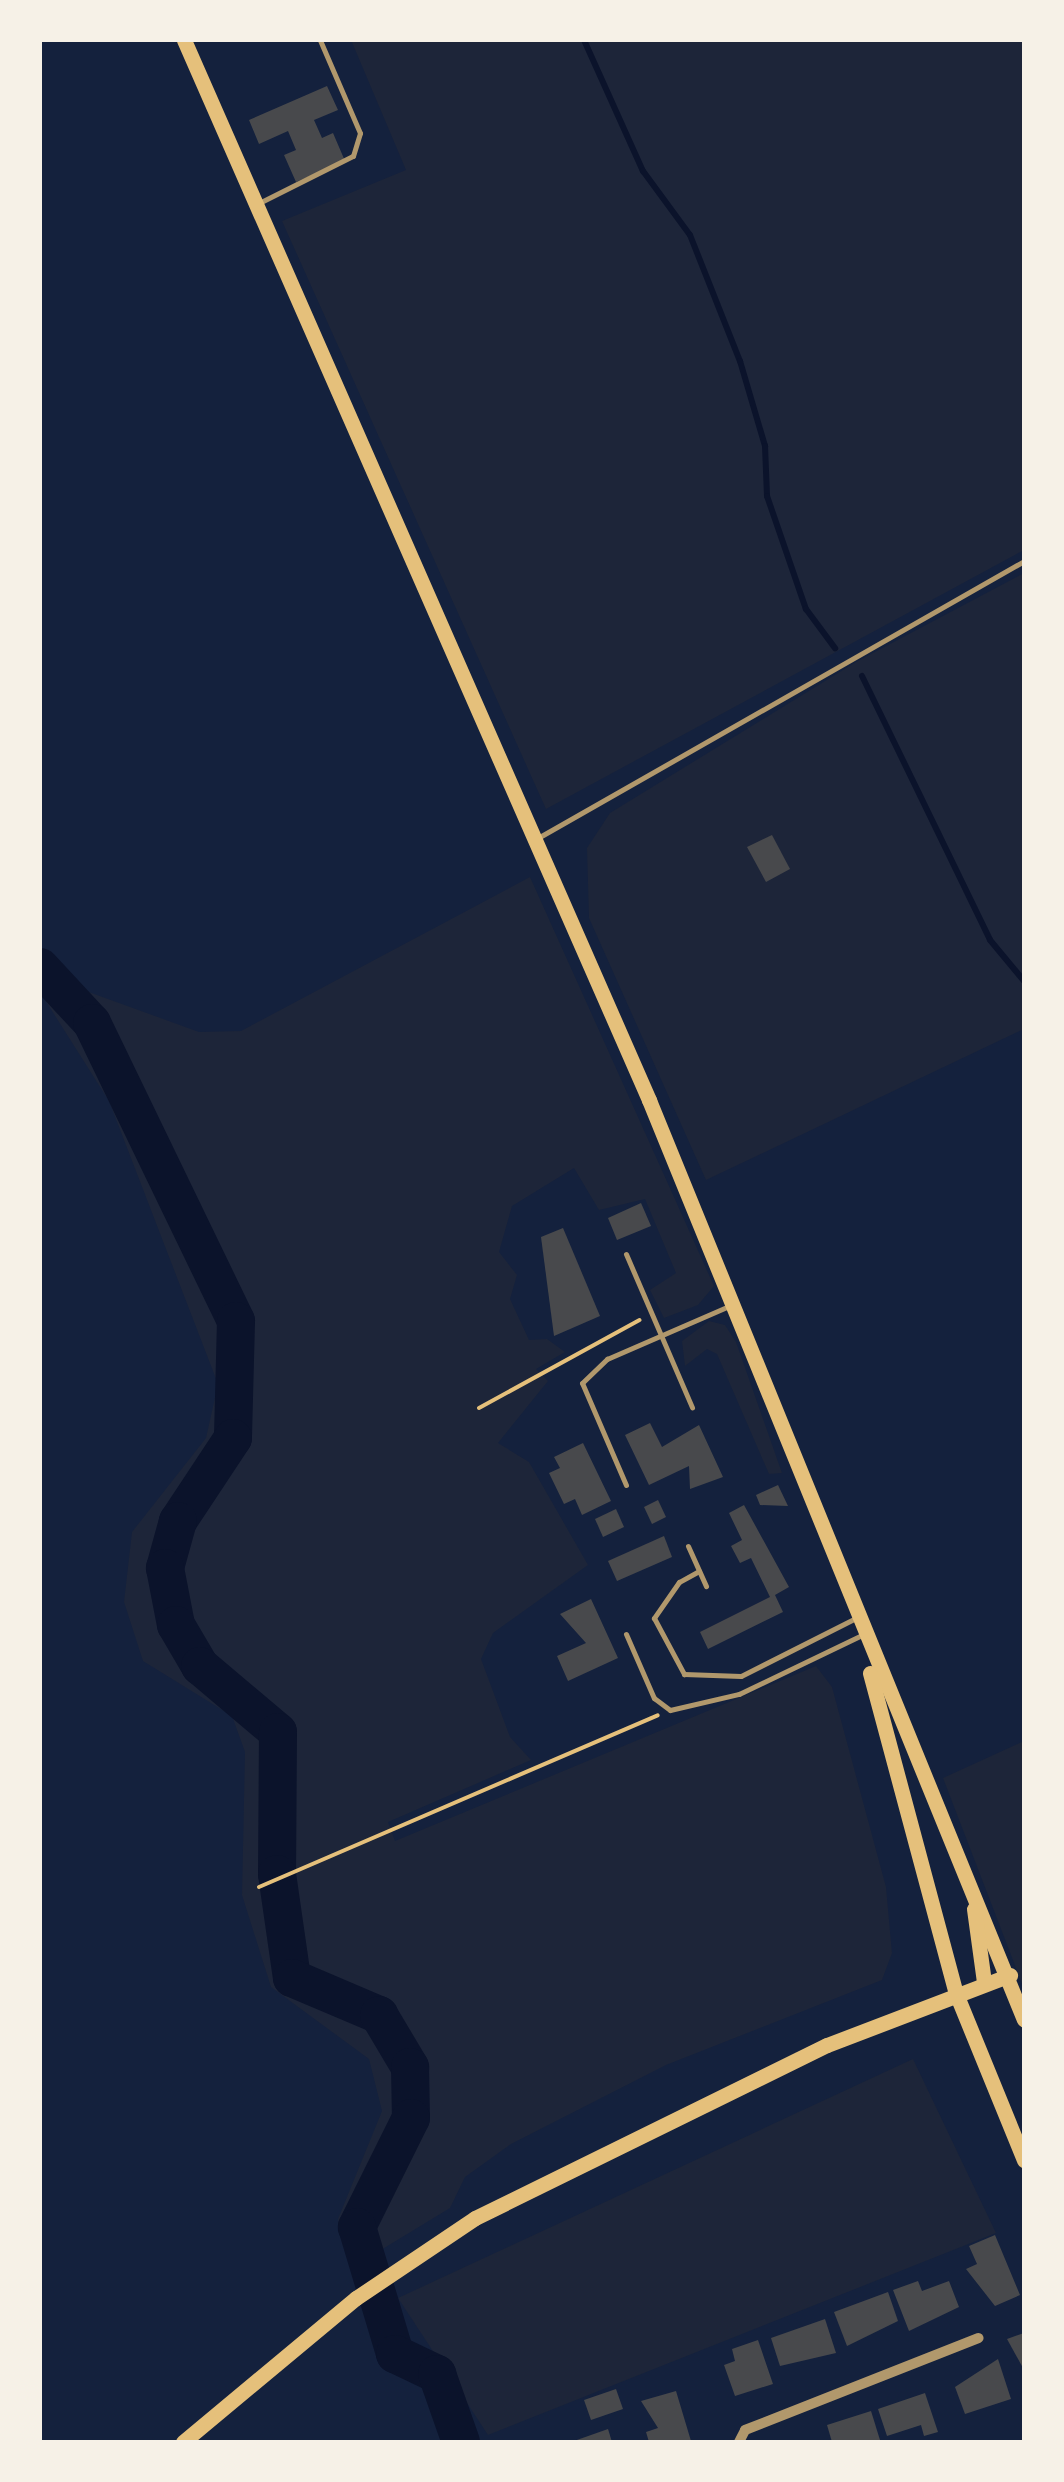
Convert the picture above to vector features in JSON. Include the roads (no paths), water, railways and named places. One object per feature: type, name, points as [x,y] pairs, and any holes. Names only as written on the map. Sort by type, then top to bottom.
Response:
[{"type":"main road","points":[[184,40],[251,208],[534,840],[734,1304],[860,1636],[956,1991],[1024,2160]]},
{"type":"main road","points":[[860,1636],[1010,1975],[1024,2020]]},
{"type":"main road","points":[[972,1890],[984,1982]]},
{"type":"main road","points":[[184,2442],[356,2298],[476,2218],[627,2140],[956,1991],[1010,1975]]},
{"type":"street","points":[[739,2442],[745,2430],[978,2338]]},
{"type":"lane","points":[[251,208],[353,156],[360,133],[320,40]]},
{"type":"lane","points":[[534,840],[1024,561]]},
{"type":"lane","points":[[626,1254],[655,1319],[666,1332],[692,1407]]},
{"type":"lane","points":[[626,1485],[582,1384],[608,1359],[734,1304]]},
{"type":"lane","points":[[688,1546],[706,1586]]},
{"type":"lane","points":[[699,1571],[679,1582],[654,1618],[684,1674],[740,1676],[854,1619]]},
{"type":"lane","points":[[626,1634],[654,1698],[670,1710],[738,1694],[860,1636]]},
{"type":"waterway","points":[[584,40],[643,171],[690,235],[740,361],[765,446],[767,496],[806,609],[835,648]]},
{"type":"waterway","points":[[862,676],[990,940],[1024,981]]},
{"type":"waterway","points":[[40,967],[92,1023],[236,1321],[233,1438],[178,1521],[165,1568],[176,1625],[200,1666],[278,1732],[277,1874],[292,1978],[379,2015],[410,2067],[411,2118],[357,2227],[395,2354],[437,2374],[461,2442]]}]
